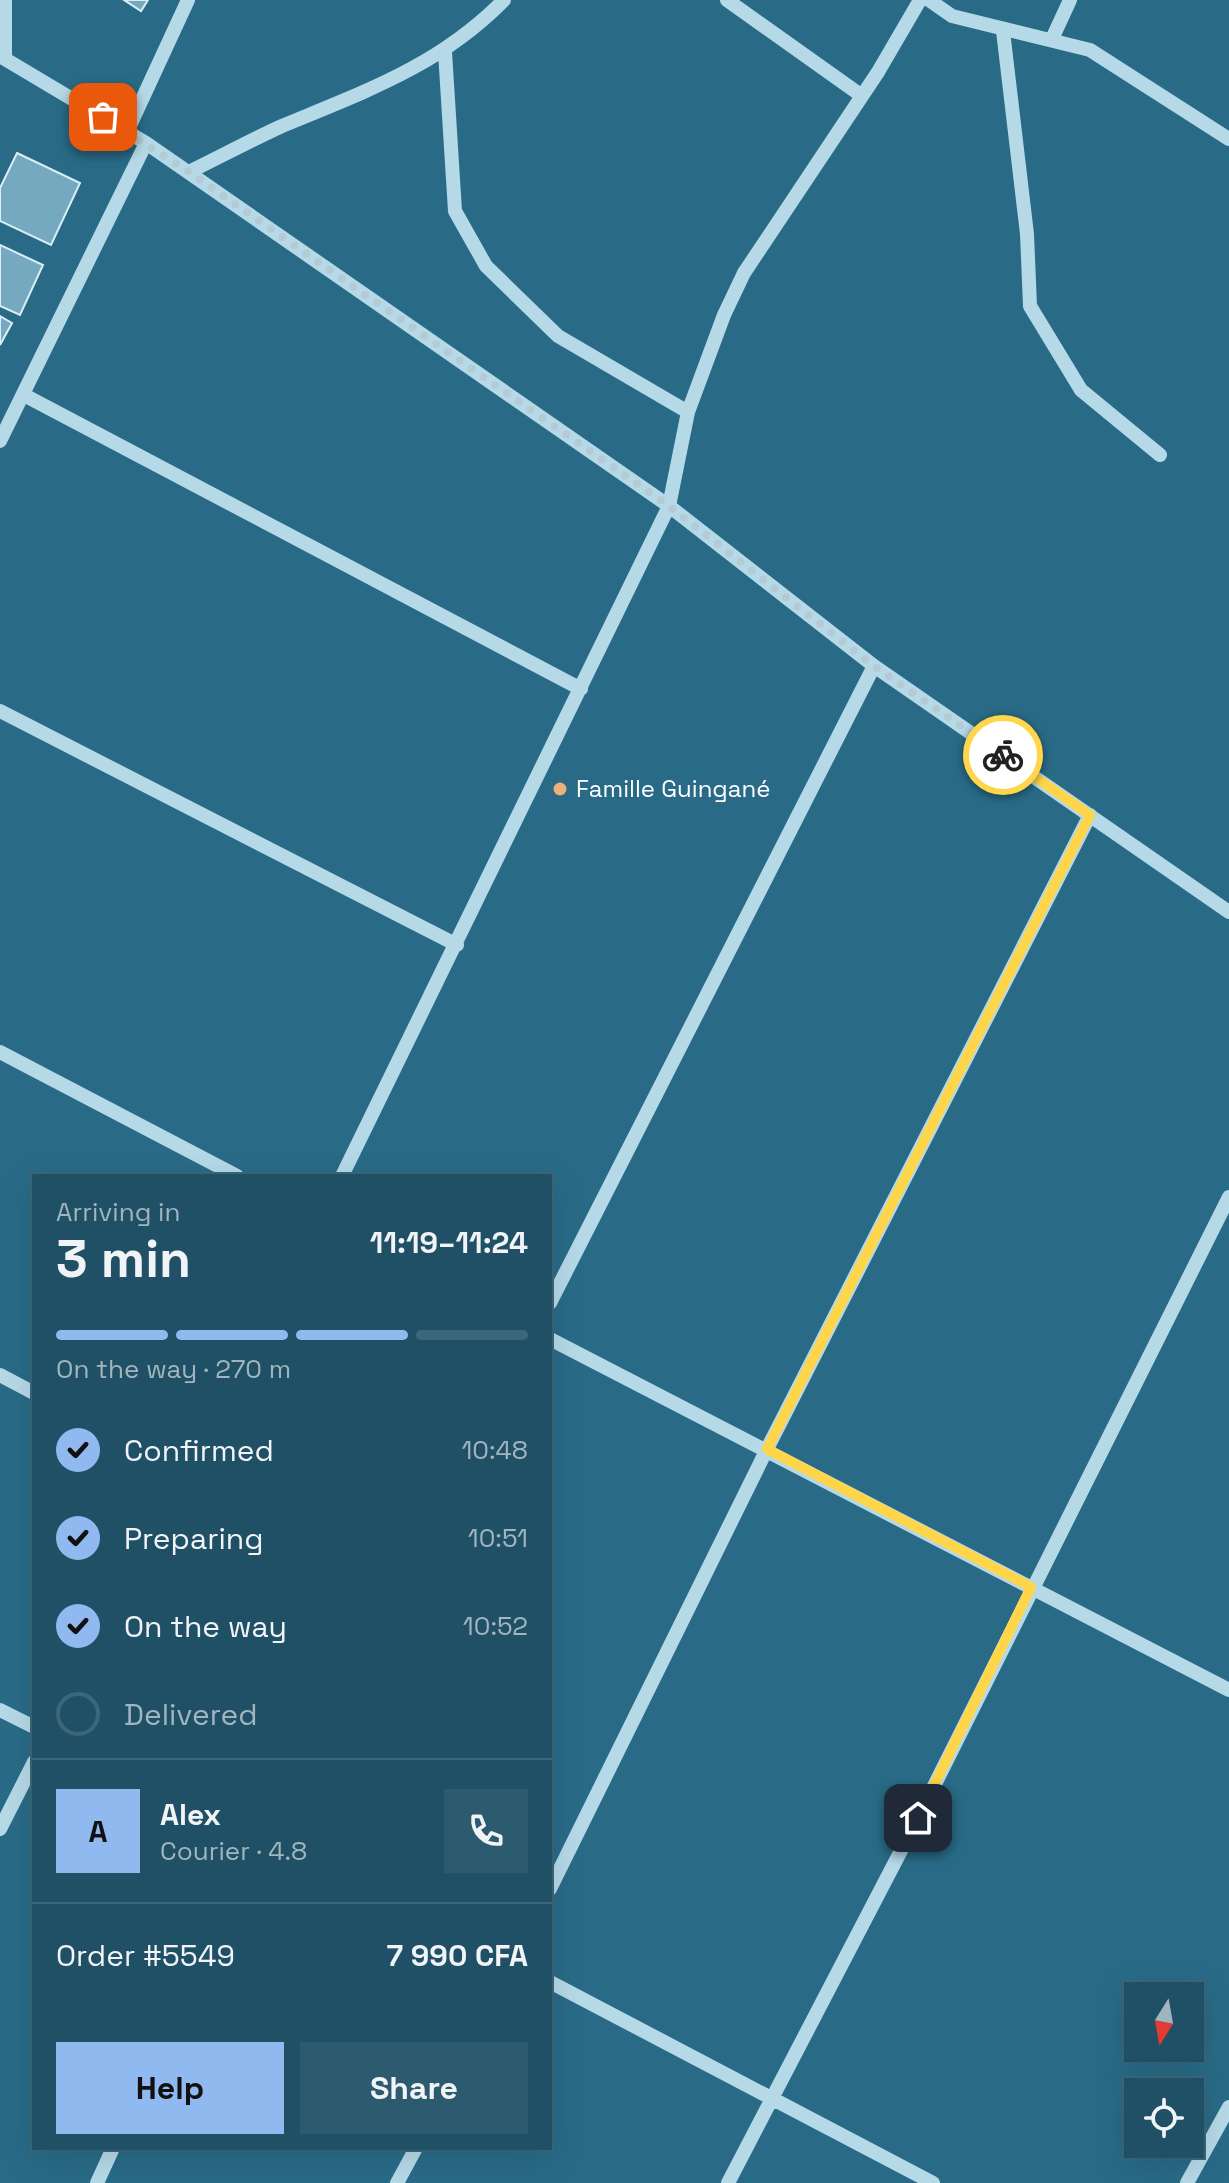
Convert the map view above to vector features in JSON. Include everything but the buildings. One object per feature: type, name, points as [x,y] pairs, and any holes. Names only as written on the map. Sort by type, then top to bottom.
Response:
[{"type":"street","points":[[5,0],[2,58],[146,143],[669,506],[874,666],[1229,912]]},
{"type":"street","points":[[127,132],[188,0]]},
{"type":"street","points":[[189,172],[278,128],[401,77],[445,52],[504,0]]},
{"type":"street","points":[[727,0],[862,96]]},
{"type":"street","points":[[343,1174],[669,506],[688,412],[724,315],[744,273],[862,96],[920,0]]},
{"type":"street","points":[[929,0],[952,16],[1090,50],[1229,139]]},
{"type":"street","points":[[1052,39],[1070,0]]},
{"type":"street","points":[[1003,31],[1027,234],[1030,306],[1081,390],[1160,455]]},
{"type":"street","points":[[445,52],[455,211],[486,266],[558,336],[688,412]]},
{"type":"street","points":[[0,441],[146,143]]},
{"type":"street","points":[[24,395],[581,689]]},
{"type":"street","points":[[552,1299],[874,666]]},
{"type":"street","points":[[0,711],[457,945]]},
{"type":"street","points":[[552,1885],[767,1449],[1090,815]]},
{"type":"street","points":[[0,1052],[233,1174]]},
{"type":"street","points":[[728,2183],[774,2100],[1229,1197]]},
{"type":"street","points":[[552,1340],[1229,1690]]},
{"type":"street","points":[[0,1375],[32,1392]]},
{"type":"street","points":[[0,1710],[32,1726]]},
{"type":"street","points":[[0,1829],[32,1766]]},
{"type":"street","points":[[552,1983],[933,2183]]},
{"type":"street","points":[[1187,2183],[1229,2107]]},
{"type":"street","points":[[97,2183],[112,2150]]},
{"type":"street","points":[[397,2183],[415,2150]]},
{"type":"way so far","points":[[103,117],[189,172],[669,506],[874,666],[1003,755]]},
{"type":"place","name":"Famille Guingané","points":[[560,789]]},
{"type":"route","points":[[918,1818],[1031,1587],[767,1449],[1090,815],[1003,755]]}]
